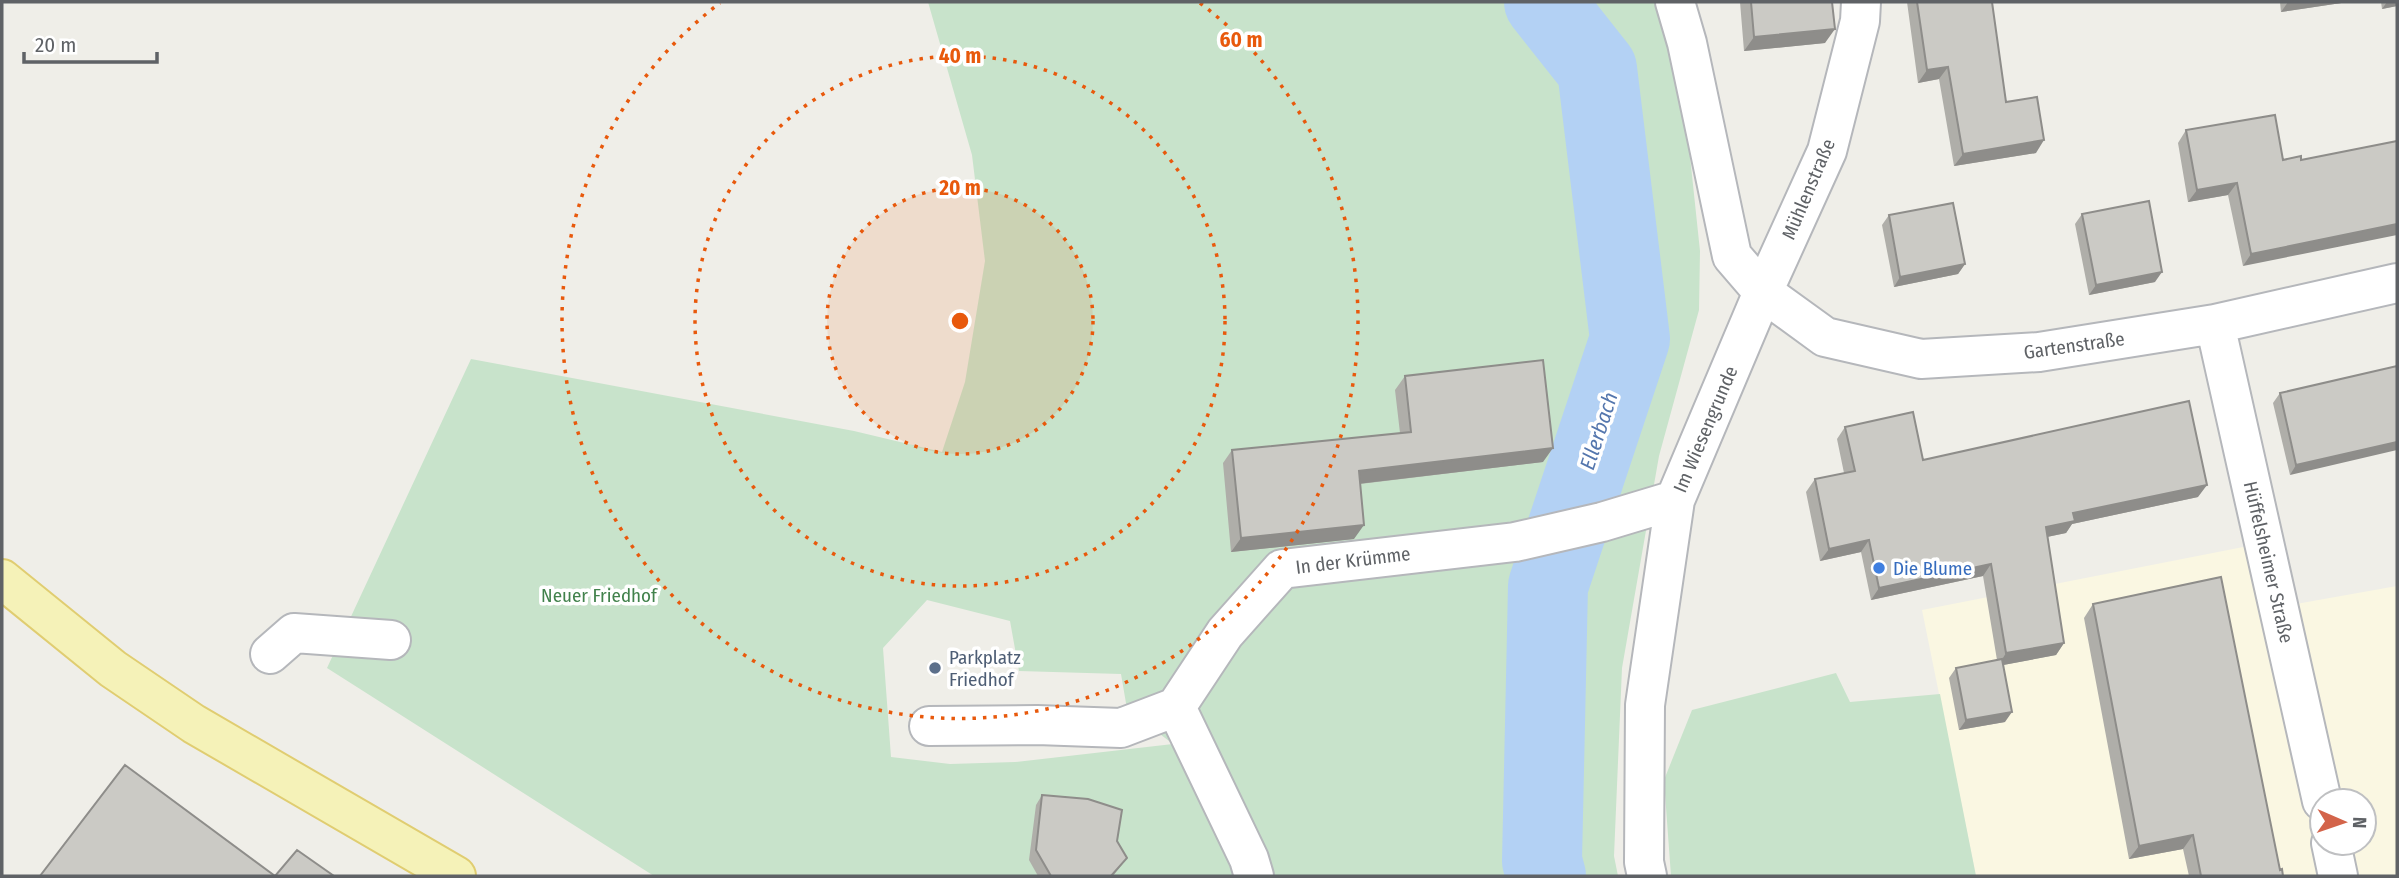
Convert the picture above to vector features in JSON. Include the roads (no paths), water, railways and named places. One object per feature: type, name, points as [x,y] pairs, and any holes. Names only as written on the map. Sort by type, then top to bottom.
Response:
[{"type":"main road","points":[[2,579],[113,669],[194,724],[457,876]]},
{"type":"street","points":[[1675,2],[1687,43],[1732,256],[1763,292]]},
{"type":"street","name":"Mühlenstraße","points":[[1763,292],[1827,151],[1860,21],[1861,2]]},
{"type":"street","name":"Gartenstraße","points":[[1763,292],[1825,337],[1921,359],[2039,352],[2215,324],[2397,283]]},
{"type":"street","name":"Im Wiesengrunde","points":[[1647,876],[1644,862],[1645,705],[1675,500],[1763,292]]},
{"type":"street","name":"Hüffelsheimer Straße","points":[[2215,324],[2319,787]]},
{"type":"street","name":"In der Krümme","points":[[1176,707],[1226,633],[1282,569],[1515,542],[1602,522],[1675,500]]},
{"type":"street","points":[[270,654],[294,633],[391,640]]},
{"type":"street","points":[[929,726],[1037,725],[1121,728],[1176,707],[1249,859],[1254,876]]},
{"type":"street","points":[[2334,857],[2338,876]]},
{"type":"waterway","name":"Ellerbach","points":[[1544,2],[1597,69],[1630,339],[1548,586],[1542,861],[1546,876]]},
{"type":"place","name":"Die Blume","points":[[1879,568]]},
{"type":"place","name":"Parkplatz Friedhof","points":[[935,668]]},
{"type":"park label","name":"Neuer Friedhof","points":[[599,595]]}]
